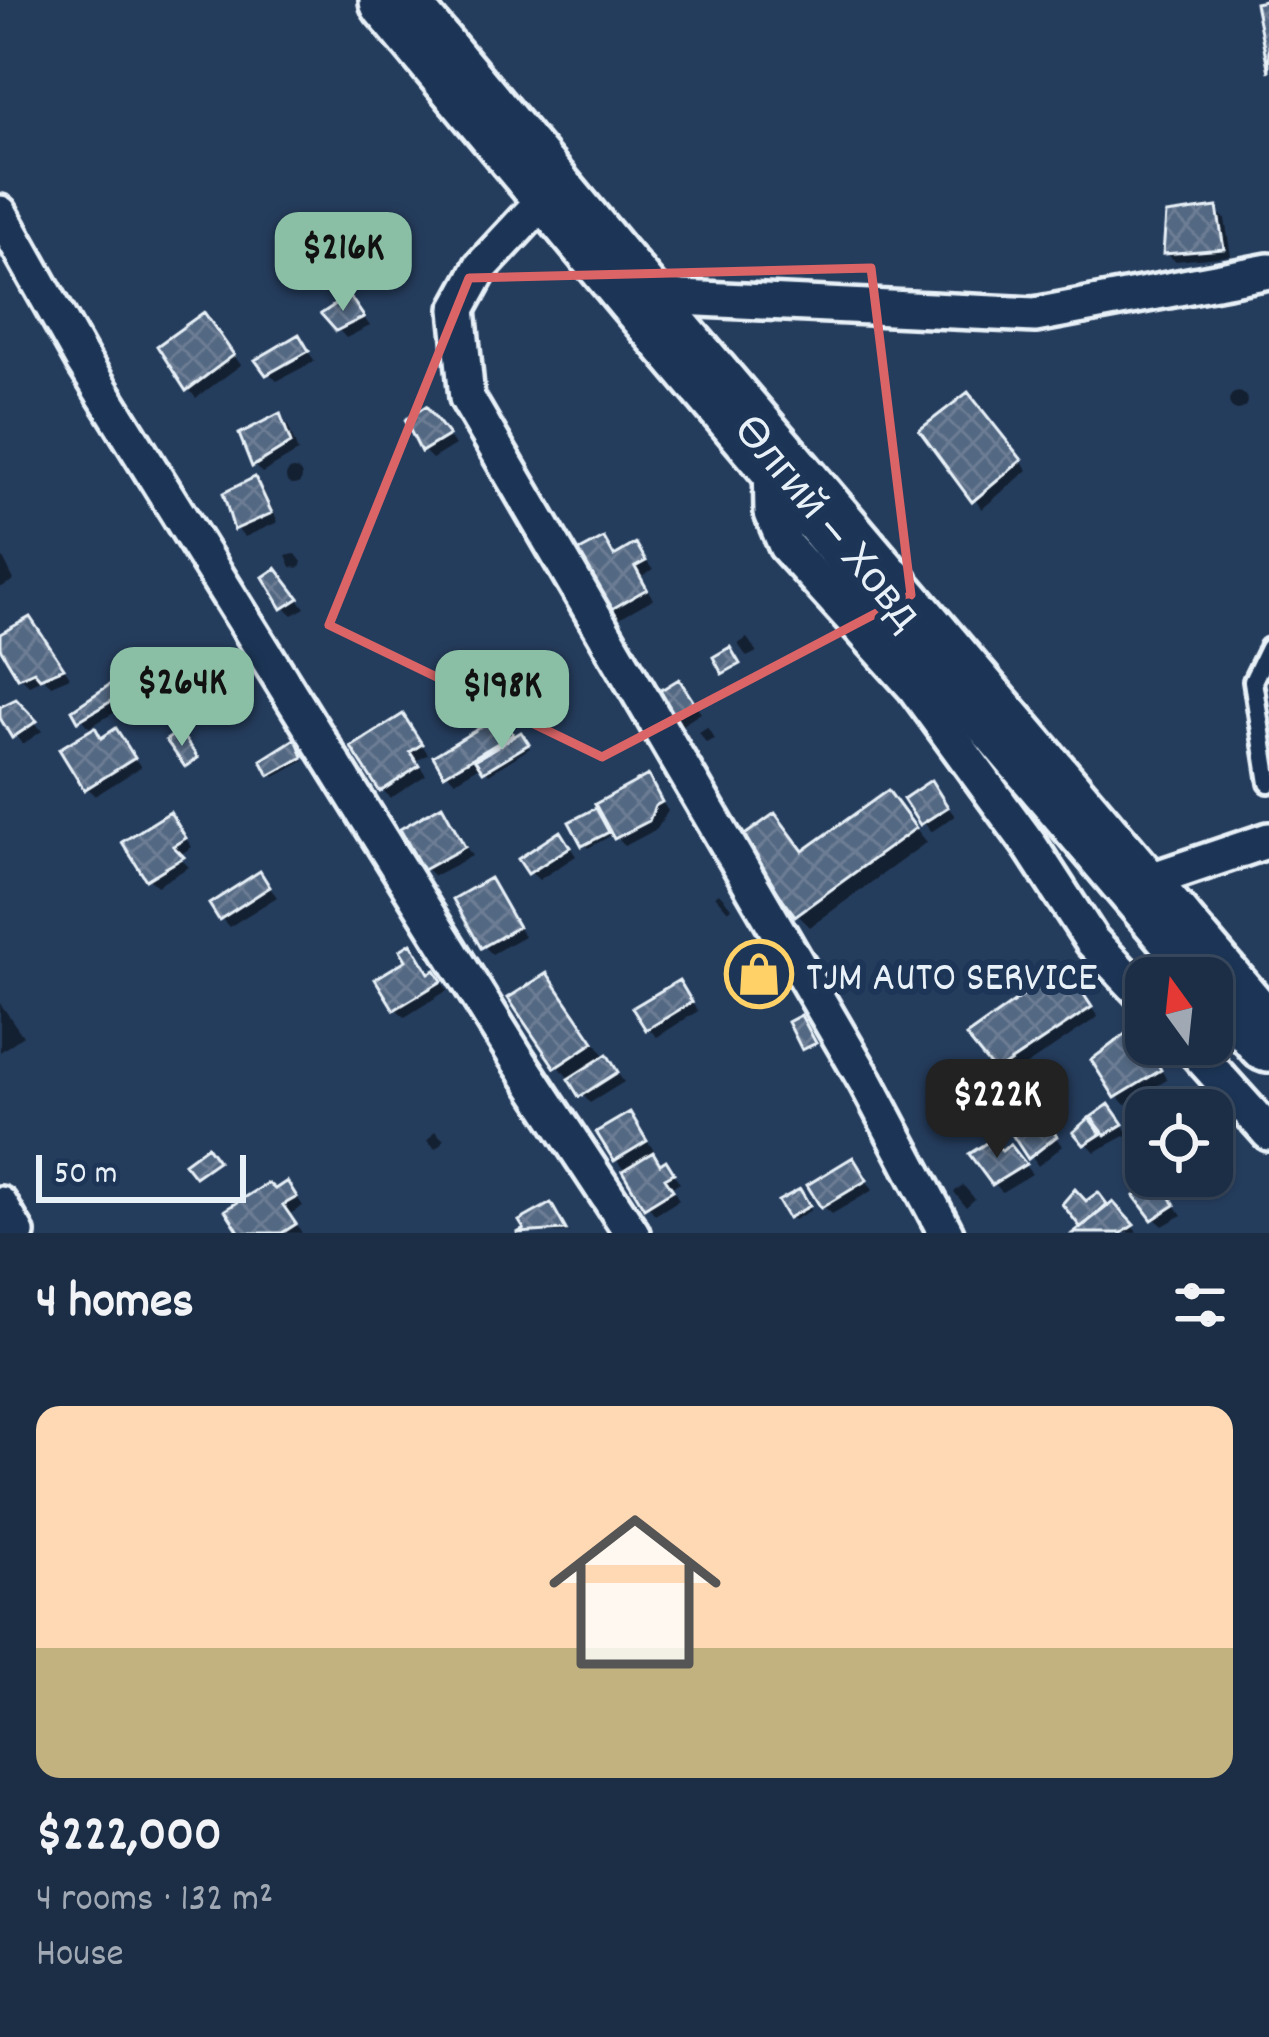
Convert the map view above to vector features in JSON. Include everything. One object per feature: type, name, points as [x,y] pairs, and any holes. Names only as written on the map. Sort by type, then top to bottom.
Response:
[{"type":"highway","name":"Өлгий — Ховд","points":[[392,0],[1269,1040]]},
{"type":"street","points":[[552,190],[481,267],[458,309],[466,398],[866,1082],[946,1233]]},
{"type":"street","points":[[0,213],[83,361],[515,1057],[632,1233]]},
{"type":"street","points":[[638,296],[1035,315],[1269,271]]},
{"type":"street","points":[[771,452],[772,513],[786,546],[915,688],[1092,941],[1125,976]]},
{"type":"street","points":[[1138,884],[1269,840]]},
{"type":"street","points":[[1208,1065],[1269,1133]]},
{"type":"street","points":[[0,1204],[17,1233]]},
{"type":"lane","points":[[1269,648],[1253,681],[1269,783]]},
{"type":"highlighted area","points":[[871,268],[911,595],[602,757],[329,625],[469,278]]},
{"type":"building","points":[[1269,0],[1269,72],[1255,3]]},
{"type":"building","points":[[1217,207],[1224,249],[1163,254],[1166,214]]},
{"type":"building","points":[[349,295],[364,317],[336,331],[321,314]]},
{"type":"building","points":[[204,312],[234,355],[186,391],[157,346]]},
{"type":"building","points":[[299,334],[309,351],[266,375],[255,360]]},
{"type":"building","points":[[968,392],[1022,460],[972,502],[919,430]]},
{"type":"building","points":[[426,406],[449,435],[421,452],[405,420]]},
{"type":"building","points":[[280,413],[291,443],[252,467],[239,434]]},
{"type":"building","points":[[255,477],[272,513],[234,530],[223,493]]},
{"type":"building","points":[[604,538],[614,556],[636,543],[646,561],[635,567],[647,589],[603,614],[570,556]]},
{"type":"building","points":[[276,568],[299,598],[282,609],[263,577]]},
{"type":"building","points":[[30,617],[64,668],[40,678],[34,671],[18,678],[0,648],[0,634]]},
{"type":"building","points":[[730,647],[740,664],[722,674],[713,657]]},
{"type":"building","points":[[679,679],[695,704],[668,721],[653,695]]},
{"type":"building","points":[[112,683],[120,696],[78,721],[72,710]]},
{"type":"building","points":[[16,699],[37,721],[12,738],[0,718],[0,707]]},
{"type":"building","points":[[403,714],[422,744],[410,752],[419,766],[380,792],[351,747]]},
{"type":"building","points":[[501,715],[513,734],[444,775],[433,756]]},
{"type":"building","points":[[95,727],[101,738],[116,728],[135,758],[84,790],[59,749]]},
{"type":"building","points":[[179,731],[198,758],[185,767],[166,740]]},
{"type":"building","points":[[521,732],[529,744],[483,772],[475,760]]},
{"type":"building","points":[[296,738],[303,757],[269,776],[261,760]]},
{"type":"building","points":[[648,775],[662,802],[649,821],[614,839],[595,804]]},
{"type":"building","points":[[931,780],[948,807],[920,825],[903,799]]},
{"type":"building","points":[[888,790],[916,828],[795,916],[739,839],[775,813],[803,851]]},
{"type":"building","points":[[442,805],[465,847],[423,870],[400,829]]},
{"type":"building","points":[[596,808],[609,832],[582,846],[569,822]]},
{"type":"building","points":[[170,812],[186,838],[173,846],[184,857],[146,880],[122,842]]},
{"type":"building","points":[[560,831],[570,847],[528,874],[518,859]]},
{"type":"building","points":[[260,871],[270,887],[219,920],[209,904]]},
{"type":"building","points":[[490,878],[518,927],[481,948],[453,899]]},
{"type":"building","points":[[411,943],[429,973],[435,970],[442,981],[394,1010],[375,979],[406,960],[400,950]]},
{"type":"building","points":[[1065,966],[1092,1007],[995,1072],[966,1036]]},
{"type":"building","points":[[547,973],[594,1042],[555,1068],[508,998]]},
{"type":"building","points":[[679,980],[692,1002],[646,1030],[632,1008]]},
{"type":"building","points":[[801,1015],[816,1043],[802,1050],[788,1022]]},
{"type":"building","points":[[1125,1034],[1125,1065],[1158,1065],[1161,1070],[1115,1098],[1091,1060]]},
{"type":"building","points":[[607,1054],[618,1072],[579,1097],[568,1079]]},
{"type":"building","points":[[1027,1101],[1057,1136],[1028,1159],[1002,1119]]},
{"type":"building","points":[[1109,1104],[1123,1124],[1105,1135],[1091,1117]]},
{"type":"building","points":[[630,1112],[647,1141],[614,1161],[596,1132]]},
{"type":"building","points":[[1089,1118],[1101,1134],[1084,1145],[1073,1132]]},
{"type":"building","points":[[991,1140],[1002,1151],[1010,1144],[1026,1164],[992,1185],[969,1154]]},
{"type":"building","points":[[207,1146],[218,1161],[195,1177],[184,1163]]},
{"type":"building","points":[[653,1152],[674,1173],[665,1178],[673,1190],[644,1208],[622,1171]]},
{"type":"building","points":[[853,1157],[867,1180],[821,1208],[807,1185]]},
{"type":"building","points":[[287,1181],[297,1197],[283,1205],[296,1224],[282,1233],[240,1233],[225,1210],[268,1183],[275,1189]]},
{"type":"building","points":[[800,1189],[810,1206],[788,1218],[778,1201]]},
{"type":"building","points":[[1075,1189],[1086,1201],[1098,1192],[1107,1204],[1081,1228],[1062,1204]]},
{"type":"building","points":[[1135,1197],[1171,1197],[1175,1205],[1152,1220]]},
{"type":"building","points":[[1113,1202],[1134,1225],[1122,1233],[1073,1233]]},
{"type":"building","points":[[551,1203],[566,1230],[517,1233],[524,1229],[519,1221]]},
{"type":"place","name":"TJM AUTO SERVICE","points":[[759,974]]}]
